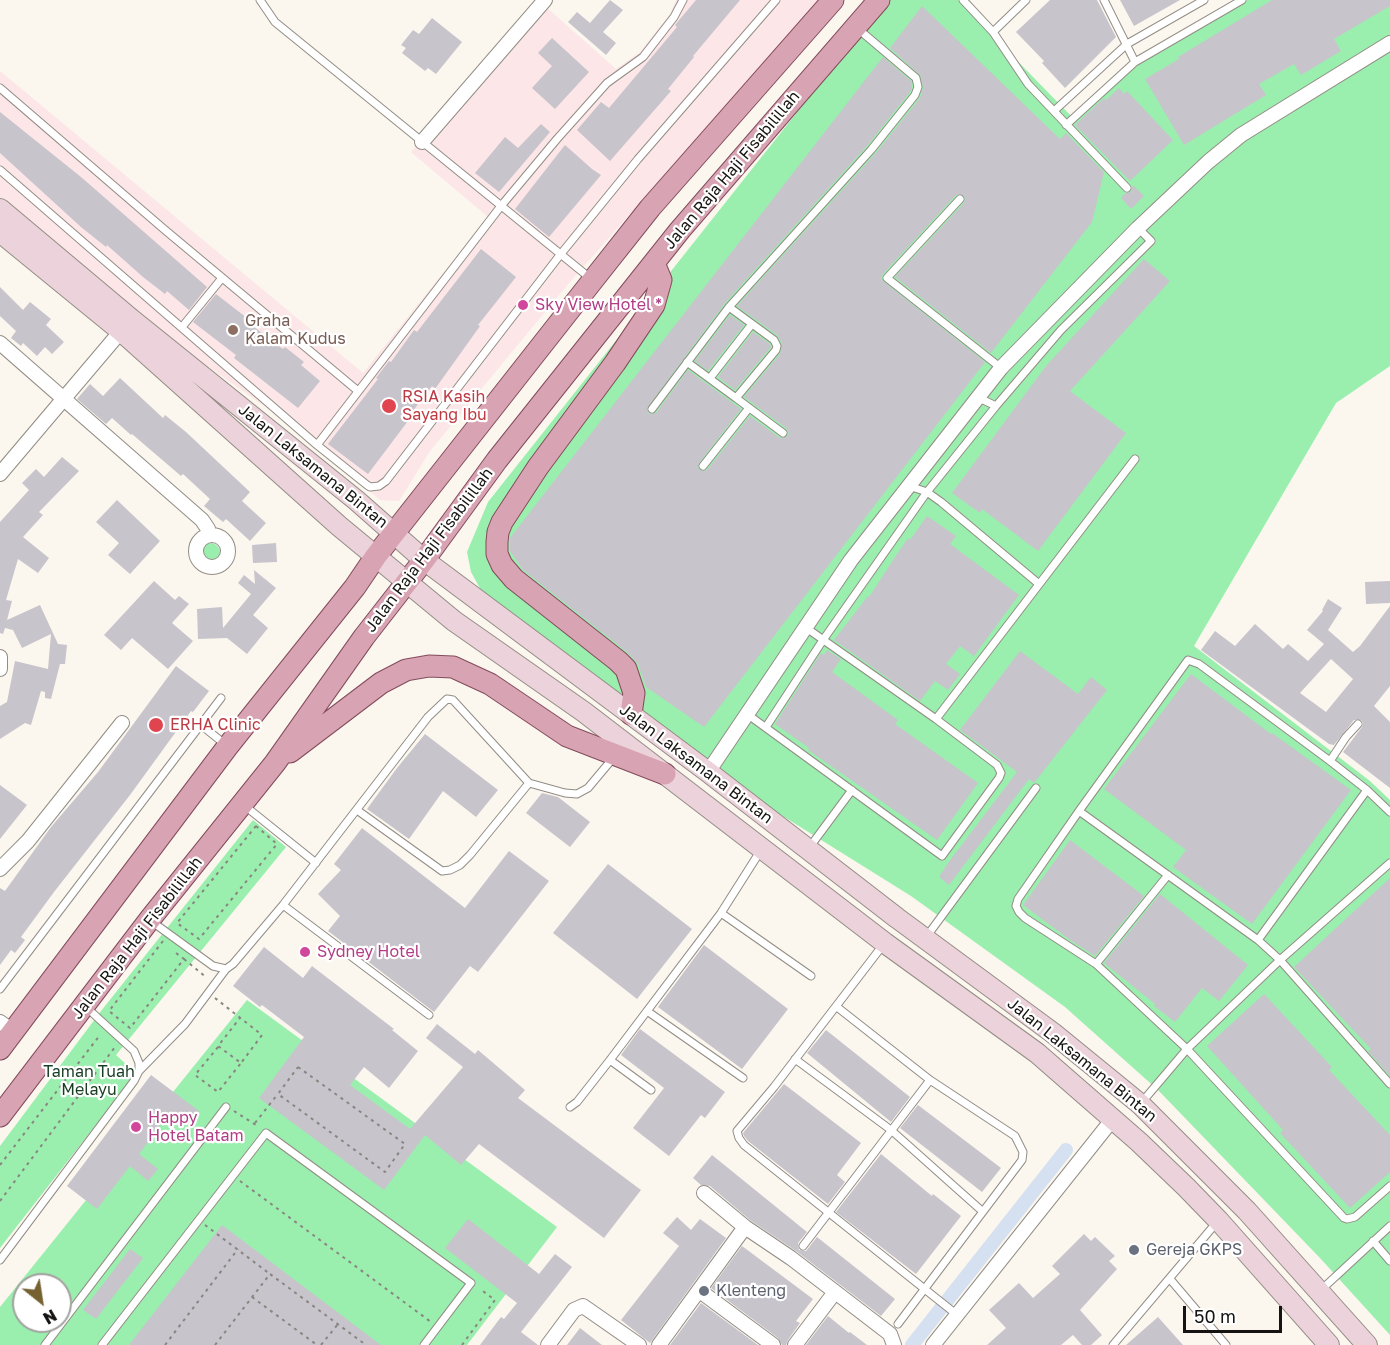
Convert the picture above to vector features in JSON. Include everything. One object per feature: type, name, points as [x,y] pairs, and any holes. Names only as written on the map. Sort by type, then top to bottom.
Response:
[{"type":"main road","name":"Jalan Raja Haji Fisabilillah","points":[[0,1048],[7,1026],[355,587],[376,556],[650,208],[833,0]]},
{"type":"main road","name":"Jalan Raja Haji Fisabilillah","points":[[0,1116],[150,919],[243,804],[364,637],[497,460],[687,221],[879,0]]},
{"type":"main road","name":"Jalan Laksamana Bintan","points":[[0,209],[339,526],[406,583],[454,621],[584,712],[885,943],[1036,1053],[1139,1142],[1219,1221],[1329,1345]]},
{"type":"main road","name":"Jalan Laksamana Bintan","points":[[0,232],[126,325],[395,533],[424,560],[632,714],[807,849],[1053,1033],[1140,1104],[1247,1211],[1367,1345]]},
{"type":"main road","points":[[632,714],[634,693],[626,669],[514,579],[502,565],[497,554],[497,542],[502,522],[538,467],[615,363],[654,305],[661,280],[654,263]]},
{"type":"main road","points":[[274,763],[381,683],[406,670],[429,666],[453,667],[490,684],[567,736],[664,774]]},
{"type":"main road","points":[[1036,1053],[1053,1033]]},
{"type":"street","points":[[422,142],[545,0]]},
{"type":"street","points":[[708,772],[851,560],[1001,368],[1138,228],[1208,162],[1241,135],[1390,43]]},
{"type":"street","points":[[0,474],[126,325]]},
{"type":"street","points":[[0,343],[202,520],[209,535]]},
{"type":"street","points":[[0,657],[0,669]]},
{"type":"street","points":[[0,869],[28,841],[122,723]]},
{"type":"street","points":[[933,1345],[953,1312],[1112,1120]]},
{"type":"street","points":[[704,1193],[745,1227],[890,1334],[894,1345]]},
{"type":"street","points":[[658,1345],[745,1227]]},
{"type":"street","points":[[700,1291],[773,1345]]},
{"type":"street","points":[[795,1345],[835,1292]]},
{"type":"street","points":[[548,1345],[574,1310],[583,1306],[639,1345]]},
{"type":"lane","points":[[260,0],[275,22],[593,280]]},
{"type":"lane","points":[[317,445],[501,206],[608,83],[643,57],[674,17],[683,0]]},
{"type":"lane","points":[[0,171],[317,445],[366,485],[373,487],[382,484],[560,255],[638,159],[776,0]]},
{"type":"lane","points":[[963,0],[993,32],[1028,84],[1127,188]]},
{"type":"lane","points":[[993,32],[1026,0]]},
{"type":"lane","points":[[1104,0],[1135,62]]},
{"type":"lane","points":[[1054,111],[1127,44],[1204,0]]},
{"type":"lane","points":[[1066,125],[1135,62],[1242,0]]},
{"type":"lane","points":[[652,409],[729,307],[871,150],[915,95],[918,87],[916,78],[855,27]]},
{"type":"lane","points":[[0,88],[358,391]]},
{"type":"lane","points":[[960,199],[887,278],[1001,368]]},
{"type":"lane","points":[[766,727],[823,640],[927,492],[1061,330],[1151,241],[1138,228]]},
{"type":"lane","points":[[182,327],[222,278]]},
{"type":"lane","points":[[729,307],[774,340],[777,346],[736,398]]},
{"type":"lane","points":[[710,378],[752,324]]},
{"type":"lane","points":[[687,362],[783,433]]},
{"type":"lane","points":[[977,397],[996,406]]},
{"type":"lane","points":[[703,466],[749,408]]},
{"type":"lane","points":[[936,719],[1135,459]]},
{"type":"lane","points":[[909,486],[927,492],[1039,584]]},
{"type":"lane","points":[[747,714],[942,856],[999,778],[1001,772],[997,765],[805,627]]},
{"type":"lane","points":[[1390,812],[1367,790],[1330,761],[1199,664],[1188,660],[1079,811],[1018,899],[1016,906],[1025,918],[1096,964],[1187,1048],[1344,1218],[1355,1216],[1390,1186]]},
{"type":"lane","points":[[0,989],[221,698]]},
{"type":"lane","points":[[0,1260],[134,1081],[139,1071],[185,1024],[226,969],[233,964],[283,905],[428,717],[447,699],[453,700],[529,783],[577,794],[588,788],[615,755]]},
{"type":"lane","points":[[1330,761],[1358,724]]},
{"type":"lane","points":[[201,725],[228,746]]},
{"type":"lane","points":[[357,810],[442,871],[450,870],[460,865],[529,783]]},
{"type":"lane","points":[[925,938],[1036,788]]},
{"type":"lane","points":[[807,849],[852,790]]},
{"type":"lane","points":[[1258,940],[1367,790]]},
{"type":"lane","points":[[243,804],[316,863]]},
{"type":"lane","points":[[1079,811],[1258,940],[1280,960],[1390,1084]]},
{"type":"lane","points":[[570,1107],[610,1060],[721,913],[762,848]]},
{"type":"lane","points":[[1140,1104],[1187,1048],[1280,960],[1390,862]]},
{"type":"lane","points":[[1096,964],[1168,874]]},
{"type":"lane","points":[[283,905],[429,1015]]},
{"type":"lane","points":[[721,913],[811,976]]},
{"type":"lane","points":[[150,919],[213,966],[226,969]]},
{"type":"lane","points":[[885,943],[837,1007],[737,1131],[744,1145],[953,1312]]},
{"type":"lane","points":[[84,1006],[134,1051],[139,1063],[139,1071]]},
{"type":"lane","points":[[837,1007],[930,1080],[1015,1136],[1022,1147],[1022,1160],[898,1324]]},
{"type":"lane","points":[[647,1011],[743,1078]]},
{"type":"lane","points":[[795,1059],[891,1131],[982,1211]]},
{"type":"lane","points":[[610,1060],[651,1090]]},
{"type":"lane","points":[[803,1246],[930,1080]]},
{"type":"lane","points":[[45,1345],[226,1107]]},
{"type":"lane","points":[[102,1345],[266,1133],[471,1283],[424,1345]]},
{"type":"lane","points":[[1113,1345],[1219,1221]]},
{"type":"lane","points":[[1320,1291],[1390,1226]]},
{"type":"lane","points":[[1373,1241],[1390,1261]]},
{"type":"lane","points":[[1170,1279],[1226,1345]]},
{"type":"path","points":[[256,826],[276,844],[199,939],[177,923],[256,826]]},
{"type":"path","points":[[162,942],[109,1011],[130,1028],[184,959],[170,948]]},
{"type":"path","points":[[240,1018],[262,1035],[218,1092],[195,1075],[218,1046],[240,1018]]},
{"type":"path","points":[[0,1165],[107,1025]]},
{"type":"path","points":[[0,1201],[122,1038]]},
{"type":"path","points":[[218,1046],[241,1063]]},
{"type":"path","points":[[255,1123],[298,1067],[405,1144],[385,1172],[278,1094]]},
{"type":"path","points":[[226,1107],[255,1123],[266,1133]]},
{"type":"path","points":[[232,1176],[438,1327]]},
{"type":"path","points":[[198,1220],[366,1345]]},
{"type":"path","points":[[165,1345],[238,1249]]},
{"type":"path","points":[[215,1345],[270,1274]]},
{"type":"path","points":[[462,1345],[495,1299],[471,1283]]},
{"type":"path","points":[[252,1297],[319,1345],[338,1324]]},
{"type":"shaded area","points":[[676,0],[834,0],[768,73],[646,196],[569,283],[430,451],[399,501],[380,500],[297,429],[52,257],[0,213],[0,71],[363,373],[488,217],[411,152],[545,6],[616,69],[639,53],[670,14]]},
{"type":"green space","points":[[886,0],[958,0],[1075,120],[1135,65],[1247,0],[1390,0],[1390,366],[1336,403],[1194,646],[1370,781],[1390,800],[1390,1335],[1320,1258],[1158,1090],[1065,1007],[911,896],[709,770],[498,621],[471,572],[467,552],[488,502]]},
{"type":"green space","points":[[207,543],[215,543],[220,548],[218,559],[207,561],[202,556],[202,548]]},
{"type":"green space","name":"Taman Tuah Melayu","points":[[253,820],[286,847],[116,1055],[127,1065],[131,1073],[130,1081],[0,1248],[0,1146],[101,1011]]},
{"type":"green space","points":[[247,1000],[557,1227],[467,1345],[0,1345],[0,1307],[12,1292],[12,1333],[72,1333],[72,1273],[27,1273]]},
{"type":"building","points":[[610,0],[623,10],[603,32],[616,43],[606,55],[568,22],[577,12],[590,23]]},
{"type":"building","points":[[696,0],[740,0],[693,56],[668,89],[671,91],[610,161],[577,130],[601,102],[609,108],[677,27],[675,25]]},
{"type":"building","points":[[1050,0],[1097,0],[1116,37],[1065,88],[1042,63],[1044,61],[1016,32]]},
{"type":"building","points":[[1120,0],[1180,0],[1134,26]]},
{"type":"building","points":[[1272,0],[1390,0],[1390,6],[1334,39],[1341,51],[1301,75],[1294,64],[1259,84],[1266,95],[1184,145],[1145,79]]},
{"type":"building","points":[[922,6],[1060,139],[1066,133],[1104,172],[1092,222],[991,353],[895,277],[964,203],[963,195],[956,195],[883,274],[881,278],[884,282],[985,362],[704,727],[646,687],[638,664],[627,652],[523,570],[510,551],[510,538],[883,57],[911,81],[910,92],[867,146],[725,303],[647,408],[649,414],[656,413],[688,370],[741,409],[699,463],[698,468],[702,471],[707,470],[750,416],[780,438],[787,437],[789,433],[786,428],[744,397],[780,354],[782,343],[777,335],[737,306],[875,154],[920,98],[923,88],[921,76],[890,48]]},
{"type":"building","points":[[432,18],[462,42],[436,74],[428,68],[425,71],[402,53],[406,48],[401,45],[413,30],[419,34]]},
{"type":"building","points":[[552,38],[589,72],[555,109],[532,88],[552,66],[538,53]]},
{"type":"building","points":[[1119,88],[1124,94],[1127,91],[1173,140],[1130,181],[1075,125],[1104,98],[1106,100]]},
{"type":"building","points":[[0,112],[81,177],[207,287],[189,310],[167,291],[165,294],[107,245],[106,247],[81,227],[0,153]]},
{"type":"building","points":[[541,124],[550,132],[499,192],[475,173],[505,137],[518,148]]},
{"type":"building","points":[[565,145],[601,175],[549,237],[515,209]]},
{"type":"building","points":[[1133,185],[1144,196],[1131,209],[1121,198],[1125,193],[1131,192]]},
{"type":"building","points":[[481,249],[516,277],[478,325],[480,326],[435,389],[432,386],[368,474],[328,444],[389,361],[391,362],[414,330],[417,332]]},
{"type":"building","points":[[1144,259],[1170,281],[1070,391],[1126,433],[1038,551],[982,509],[980,513],[952,493],[1046,366]]},
{"type":"building","points":[[0,287],[23,310],[30,302],[51,319],[46,325],[64,342],[52,354],[45,347],[37,356],[23,343],[21,346],[11,338],[16,331],[0,316]]},
{"type":"building","points":[[216,294],[256,325],[254,327],[304,362],[301,365],[320,381],[298,408],[234,358],[236,355],[193,322]]},
{"type":"building","points":[[730,315],[744,325],[708,371],[695,361]]},
{"type":"building","points":[[753,332],[771,347],[735,390],[718,377]]},
{"type":"building","points":[[120,378],[163,418],[165,415],[186,432],[250,492],[242,501],[266,523],[250,541],[226,519],[223,522],[204,506],[210,499],[183,474],[181,476],[112,418],[106,424],[77,399],[90,384],[103,396]]},
{"type":"building","points":[[62,457],[79,471],[39,512],[43,515],[23,537],[49,558],[38,573],[18,559],[6,600],[12,601],[7,620],[40,605],[58,644],[67,645],[65,664],[60,664],[51,699],[45,698],[45,692],[41,691],[31,725],[25,723],[0,739],[0,706],[7,702],[15,661],[48,669],[51,634],[22,648],[13,630],[5,628],[3,634],[0,633],[0,522],[29,490],[22,483],[36,469],[44,477]]},
{"type":"building","points":[[117,500],[160,541],[130,574],[108,555],[119,543],[96,522]]},
{"type":"building","points":[[927,516],[956,536],[950,544],[1019,595],[974,656],[960,646],[946,664],[960,674],[948,690],[935,681],[920,701],[834,640],[869,597],[908,538],[910,540]]},
{"type":"building","points":[[276,543],[277,562],[253,563],[252,545]]},
{"type":"building","points":[[254,570],[276,588],[253,615],[268,628],[247,654],[227,638],[198,639],[197,609],[222,607],[223,628],[251,594],[238,583],[244,575],[255,584]]},
{"type":"building","points":[[154,581],[175,600],[179,596],[189,604],[172,623],[193,641],[168,669],[132,638],[121,650],[104,635]]},
{"type":"building","points":[[1390,581],[1390,603],[1366,604],[1365,582]]},
{"type":"building","points":[[1328,599],[1342,608],[1328,630],[1353,652],[1390,606],[1390,686],[1374,706],[1390,722],[1390,788],[1343,752],[1362,727],[1361,720],[1354,720],[1334,745],[1329,744],[1201,650],[1215,631],[1235,646],[1255,624],[1283,649],[1288,644],[1308,661],[1324,644],[1307,630]],"holes":[[[1331,659],[1353,679],[1326,712],[1300,693]]]},
{"type":"building","points":[[827,650],[841,659],[832,672],[898,720],[895,724],[978,783],[937,840],[808,750],[809,748],[775,724],[821,653],[824,655]]},
{"type":"building","points":[[1020,651],[1078,694],[1091,677],[1107,690],[1034,783],[1029,779],[949,885],[939,877],[1017,772],[960,730]]},
{"type":"building","points":[[176,666],[209,691],[193,712],[191,711],[130,795],[54,892],[21,937],[25,940],[15,953],[11,950],[0,965],[0,888],[5,891],[51,827],[98,772]]},
{"type":"building","points":[[1191,674],[1351,790],[1252,924],[1173,867],[1186,850],[1104,789]]},
{"type":"building","points":[[425,734],[498,790],[476,817],[443,791],[409,839],[367,809]]},
{"type":"building","points":[[0,785],[27,805],[0,839]]},
{"type":"building","points":[[542,793],[558,797],[590,822],[570,847],[526,813]]},
{"type":"building","points":[[362,828],[465,908],[509,851],[549,881],[478,972],[470,966],[434,1012],[328,931],[340,916],[318,894],[341,870],[334,864]]},
{"type":"building","points":[[1070,840],[1144,896],[1095,956],[1023,905]]},
{"type":"building","points":[[608,864],[692,929],[637,999],[553,933]]},
{"type":"building","points":[[1390,878],[1390,1076],[1368,1051],[1371,1049],[1294,967]]},
{"type":"building","points":[[1160,894],[1248,965],[1219,1001],[1202,988],[1175,1022],[1104,963]]},
{"type":"building","points":[[704,945],[788,1009],[742,1069],[658,1007]]},
{"type":"building","points":[[264,947],[303,978],[312,966],[394,1029],[392,1030],[418,1051],[389,1088],[364,1067],[350,1085],[410,1129],[463,1067],[426,1038],[437,1024],[475,1054],[478,1050],[525,1090],[518,1098],[641,1190],[604,1238],[479,1144],[461,1165],[425,1135],[384,1190],[259,1098],[304,1037],[233,986]]},
{"type":"building","points":[[1264,994],[1332,1067],[1329,1070],[1390,1135],[1390,1172],[1350,1208],[1280,1133],[1283,1130],[1207,1046]]},
{"type":"building","points":[[640,1029],[725,1092],[705,1118],[701,1115],[669,1156],[633,1128],[664,1088],[621,1055]]},
{"type":"building","points":[[826,1030],[910,1097],[891,1122],[807,1053]]},
{"type":"building","points":[[151,1075],[199,1111],[189,1124],[171,1111],[139,1154],[158,1169],[148,1181],[130,1166],[97,1209],[67,1186]]},
{"type":"building","points":[[784,1084],[861,1143],[837,1175],[845,1182],[828,1204],[744,1136],[743,1133]]},
{"type":"building","points":[[918,1105],[1001,1168],[982,1192],[900,1128]]},
{"type":"building","points":[[881,1154],[932,1196],[933,1194],[961,1216],[916,1274],[836,1212]]},
{"type":"building","points":[[712,1155],[807,1232],[798,1243],[799,1250],[806,1251],[817,1237],[895,1299],[881,1316],[796,1251],[750,1220],[710,1186],[701,1185],[693,1178]]},
{"type":"building","points":[[677,1217],[691,1230],[700,1219],[726,1238],[650,1343],[621,1320],[679,1246],[663,1233]]},
{"type":"building","points":[[468,1219],[539,1274],[555,1254],[572,1267],[521,1332],[538,1345],[480,1345],[501,1317],[504,1319],[517,1303],[445,1248]]},
{"type":"building","points":[[222,1225],[381,1345],[129,1345]]},
{"type":"building","points":[[1084,1234],[1091,1241],[1095,1237],[1115,1256],[1109,1261],[1117,1269],[1080,1310],[1102,1335],[1091,1345],[1082,1345],[1073,1335],[1061,1345],[987,1345],[1006,1328],[989,1310],[1019,1283],[1033,1298],[1060,1274],[1052,1266]]},
{"type":"building","points":[[742,1246],[813,1299],[796,1321],[800,1323],[786,1345],[782,1345],[778,1338],[711,1288]]},
{"type":"building","points":[[130,1249],[143,1258],[96,1319],[83,1310]]},
{"type":"building","points":[[701,1303],[758,1345],[670,1345]]},
{"type":"building","points":[[828,1316],[849,1333],[867,1345],[806,1345]]},
{"type":"building","points":[[1158,1317],[1183,1345],[1126,1345]]},
{"type":"building","points":[[580,1328],[602,1345],[567,1345]]},
{"type":"waterway","points":[[912,1345],[1066,1150]]},
{"type":"place","name":"Sky View Hotel *","points":[[523,305]]},
{"type":"place","name":"Graha Kalam Kudus","points":[[233,330]]},
{"type":"place","name":"RSIA Kasih Sayang Ibu","points":[[389,406]]},
{"type":"place","name":"ERHA Clinic","points":[[156,725]]},
{"type":"place","name":"Sydney Hotel","points":[[305,952]]},
{"type":"place","name":"Happy Hotel Batam","points":[[136,1127]]},
{"type":"place","name":"Gereja GKPS","points":[[1134,1250]]},
{"type":"place","name":"Klenteng","points":[[704,1291]]}]
